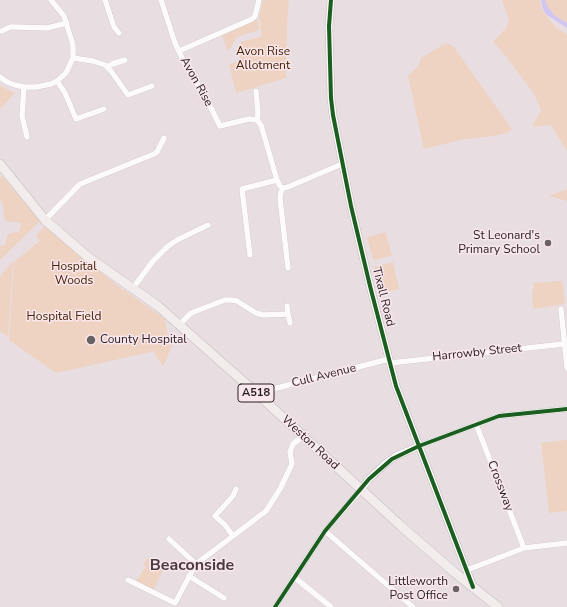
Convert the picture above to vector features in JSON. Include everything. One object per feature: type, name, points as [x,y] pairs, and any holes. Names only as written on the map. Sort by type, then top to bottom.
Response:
[{"type":"highway","name":"Weston Road","points":[[0,164],[45,220],[88,257],[158,306],[263,399],[420,543],[498,607]]},
{"type":"street","points":[[0,77],[7,82],[24,87],[45,86],[57,81],[66,73],[73,58],[73,45],[67,23],[60,10],[51,0]]},
{"type":"street","points":[[104,0],[114,27],[120,33]]},
{"type":"street","points":[[161,0],[179,51]]},
{"type":"street","name":"Avon Rise","points":[[257,120],[249,119],[220,126],[179,51],[252,19],[255,16],[259,0]]},
{"type":"street","name":"Tixall Road","points":[[331,0],[329,26],[331,98],[342,164],[370,286],[396,386],[473,587]]},
{"type":"street","points":[[2,31],[10,27],[46,28],[67,23]]},
{"type":"street","points":[[73,58],[100,63],[107,68],[128,95],[152,86]]},
{"type":"street","points":[[107,68],[112,64],[125,60]]},
{"type":"street","points":[[57,81],[65,93],[76,119],[104,110]]},
{"type":"street","points":[[24,87],[22,116],[27,137]]},
{"type":"street","points":[[256,91],[258,113],[257,120],[261,125],[277,180],[283,188]]},
{"type":"street","points":[[45,220],[80,184],[154,154],[157,152],[164,138]]},
{"type":"street","points":[[283,188],[342,164]]},
{"type":"street","points":[[250,255],[242,189],[277,180]]},
{"type":"street","points":[[283,188],[280,198],[288,268]]},
{"type":"street","points":[[132,288],[153,261],[167,247],[177,240],[208,225]]},
{"type":"street","points":[[179,325],[191,313],[225,300],[237,301],[256,313],[263,315],[288,314]]},
{"type":"street","points":[[286,306],[290,323]]},
{"type":"street","points":[[561,309],[567,368]]},
{"type":"street","name":"Harrowby Street","points":[[389,361],[564,344]]},
{"type":"street","name":"Cull Avenue","points":[[263,399],[272,390],[277,388],[389,361]]},
{"type":"street","points":[[275,607],[325,531],[369,479],[396,456],[499,416],[567,409]]},
{"type":"street","name":"Crossway","points":[[476,424],[524,548]]},
{"type":"street","points":[[128,580],[175,603],[196,564],[266,511],[280,489],[292,464],[290,452],[293,444],[303,436]]},
{"type":"street","points":[[233,536],[225,525],[215,516],[233,496],[236,489]]},
{"type":"street","points":[[325,531],[413,607]]},
{"type":"street","points":[[169,539],[196,564]]},
{"type":"street","points":[[467,570],[524,548],[567,543]]},
{"type":"street","points":[[189,576],[224,598]]},
{"type":"street","points":[[294,577],[330,607]]},
{"type":"green space","name":"Avon Rise Allotment","points":[[263,0],[289,0],[286,78],[236,93],[229,64],[240,61],[240,42],[262,36],[259,18]]},
{"type":"green space","points":[[502,0],[540,0],[542,10],[556,28],[567,34],[567,151],[551,125],[532,127],[541,110],[534,94],[508,59],[493,42],[506,28],[509,20]]},
{"type":"green space","points":[[545,0],[567,0],[567,23],[554,15]]},
{"type":"green space","points":[[257,19],[259,30],[237,37],[228,52],[222,35]]},
{"type":"green space","points":[[446,43],[453,46],[512,129],[508,133],[465,139],[424,149],[408,76],[419,65],[421,58]]},
{"type":"green space","points":[[0,86],[15,93],[0,109]]},
{"type":"green space","points":[[2,176],[40,221],[0,260],[0,245],[4,246],[8,234],[20,231],[21,223],[5,221],[2,201],[0,200],[0,178]]},
{"type":"green space","points":[[567,189],[567,201],[549,196]]},
{"type":"green space","name":"Hospital Field","points":[[45,226],[114,283],[165,319],[168,336],[173,344],[163,366],[155,355],[155,351],[56,373],[9,340],[14,262],[40,241],[36,235]]},
{"type":"green space","points":[[386,232],[392,256],[373,260],[367,237]]},
{"type":"green space","points":[[13,261],[8,337],[0,331],[0,278]]},
{"type":"green space","points":[[393,262],[399,289],[381,293],[374,267]]},
{"type":"green space","points":[[562,281],[565,304],[533,309],[533,283]]},
{"type":"green space","points":[[567,440],[567,511],[549,513],[541,443]]},
{"type":"green space","points":[[148,558],[163,569],[154,590],[135,581],[137,578],[138,579],[146,566],[143,564]]},
{"type":"shaded area","points":[[541,0],[545,0],[554,15],[567,23],[567,28],[547,15],[543,10]]},
{"type":"cycle path","points":[[331,0],[329,26],[331,98],[333,115],[351,206],[370,286],[396,386],[473,587]]},
{"type":"cycle path","points":[[275,607],[325,531],[369,479],[392,459],[419,446],[499,416],[567,409]]},
{"type":"place","name":"St Leonard's Primary School","points":[[548,243]]},
{"type":"place","name":"County Hospital","points":[[91,340]]},
{"type":"place","name":"Littleworth Post Office","points":[[456,589]]},
{"type":"district","name":"Beaconside","points":[[192,566]]},
{"type":"park label","name":"Hospital Woods","points":[[74,274]]}]
